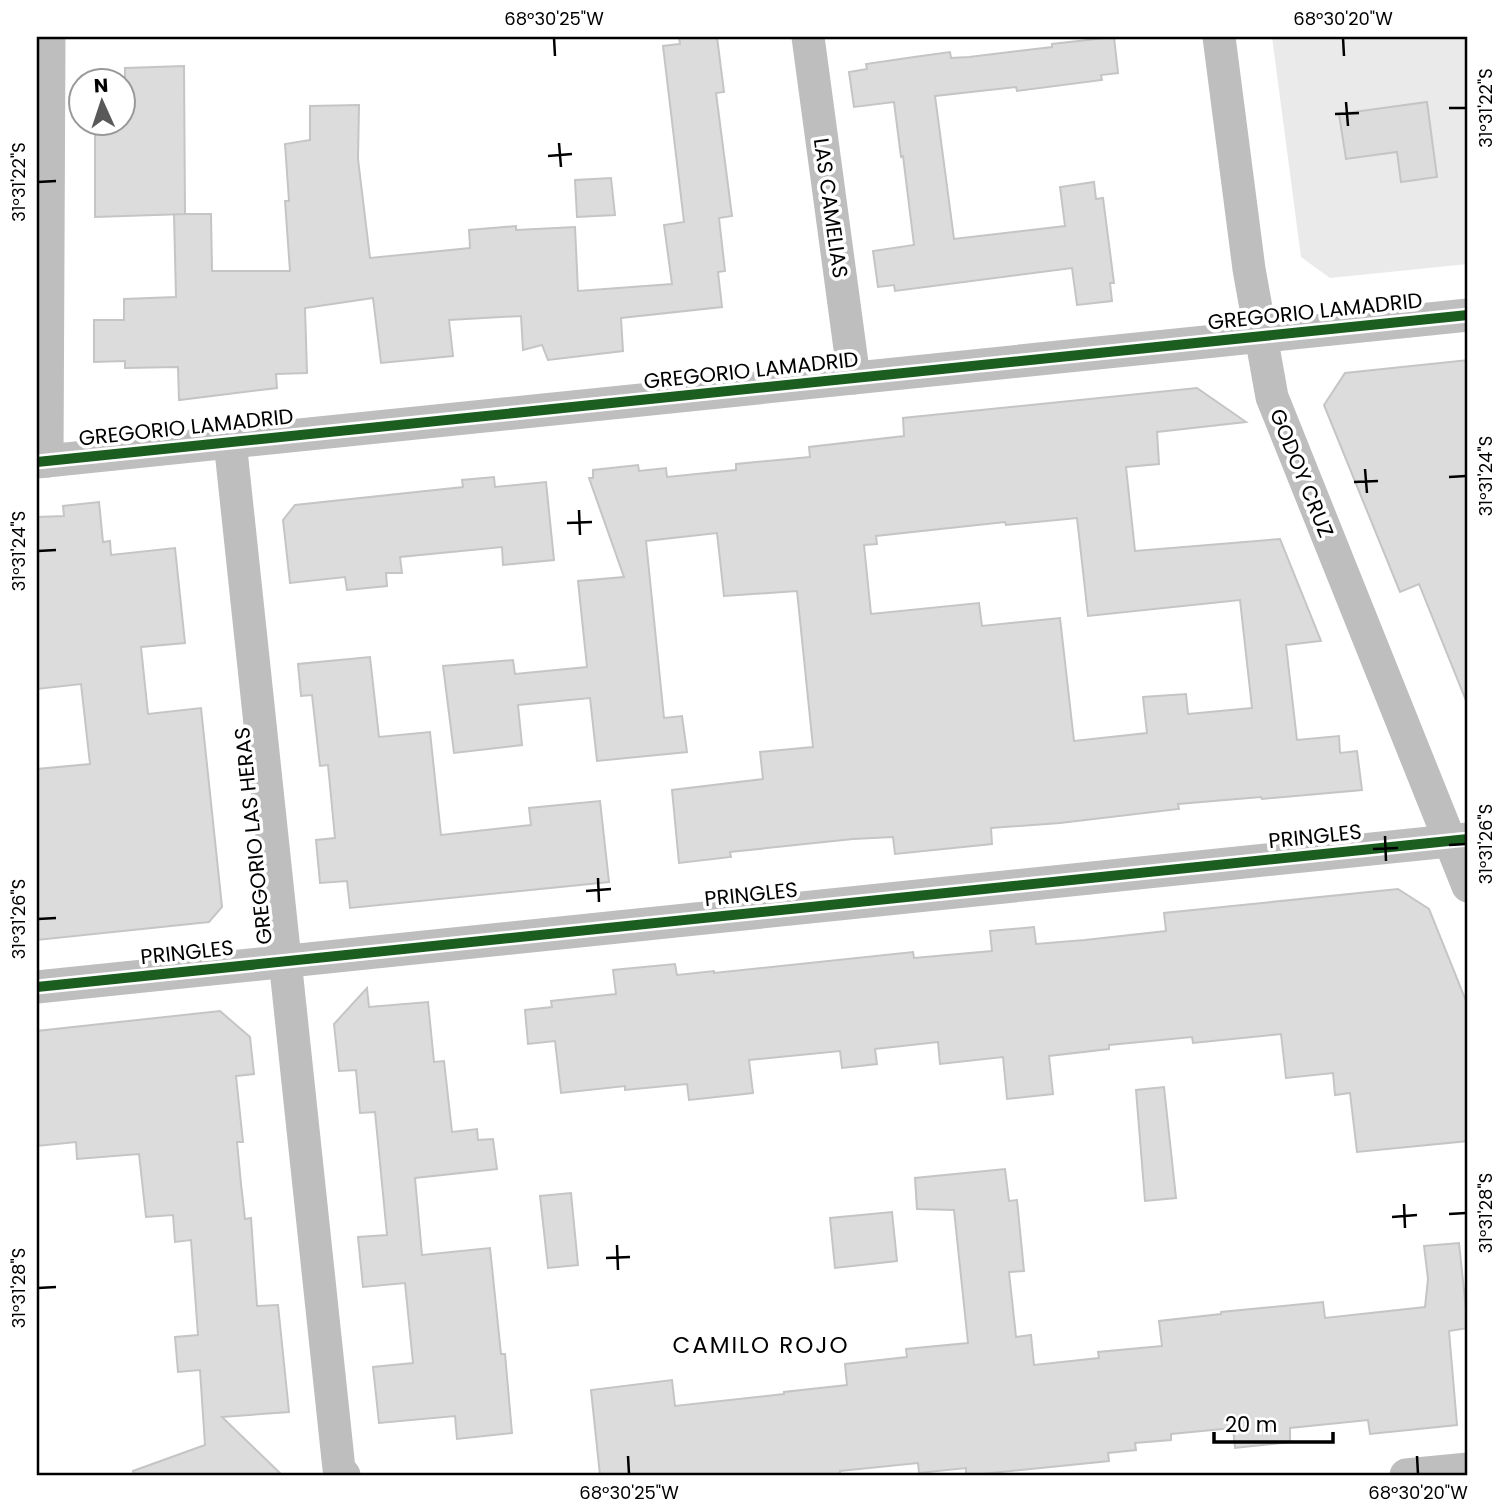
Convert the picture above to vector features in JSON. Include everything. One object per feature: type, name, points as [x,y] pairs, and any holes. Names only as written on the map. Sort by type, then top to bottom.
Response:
[{"type":"street","points":[[42,461],[49,37]]},
{"type":"street","name":"LAS CAMELIAS","points":[[808,37],[854,379]]},
{"type":"street","name":"GODOY CRUZ","points":[[1219,37],[1249,269],[1272,397],[1459,840],[1468,887]]},
{"type":"street","name":"GREGORIO LAMADRID","points":[[42,461],[1468,315]]},
{"type":"street","name":"GREGORIO LAS HERAS","points":[[230,441],[339,1469],[344,1475]]},
{"type":"street","name":"PRINGLES","points":[[37,987],[1459,840]]},
{"type":"street","points":[[1406,1475],[1468,1469]]},
{"type":"shaded area","points":[[1272,37],[1468,37],[1468,264],[1330,278],[1301,257]]},
{"type":"building","points":[[679,37],[717,37],[724,92],[716,93],[732,216],[719,218],[725,271],[718,272],[722,307],[621,318],[623,351],[548,360],[542,345],[523,350],[521,316],[449,320],[453,356],[381,363],[373,298],[305,308],[307,373],[276,374],[277,388],[179,400],[178,367],[125,368],[125,361],[94,362],[94,320],[124,320],[124,299],[176,297],[174,214],[211,214],[212,271],[290,271],[285,201],[289,201],[285,144],[310,140],[310,106],[359,105],[358,159],[370,258],[470,248],[469,230],[516,226],[516,230],[575,227],[578,291],[672,284],[664,225],[684,222],[663,46],[680,44]]},
{"type":"building","points":[[1114,37],[1118,73],[1101,75],[1102,80],[1017,91],[1016,87],[935,96],[954,239],[1065,226],[1060,187],[1094,182],[1096,199],[1103,198],[1114,283],[1110,283],[1112,301],[1077,305],[1072,268],[895,291],[894,285],[878,287],[873,251],[914,245],[903,156],[901,157],[894,102],[854,107],[849,72],[867,69],[866,64],[950,52],[951,58],[969,57]]},
{"type":"building","points":[[184,66],[185,214],[95,217],[95,136],[136,136],[136,68]]},
{"type":"building","points":[[1427,102],[1437,177],[1401,182],[1397,152],[1346,159],[1339,114]]},
{"type":"building","points":[[611,178],[615,215],[577,217],[575,180]]},
{"type":"building","points":[[1468,360],[1467,703],[1419,584],[1400,592],[1324,405],[1345,373]]},
{"type":"building","points":[[1197,388],[1246,422],[1157,432],[1159,464],[1126,467],[1135,551],[1280,539],[1321,641],[1286,645],[1297,740],[1339,736],[1340,753],[1357,751],[1362,790],[1178,804],[1179,809],[991,828],[992,844],[895,854],[893,837],[853,839],[730,852],[731,857],[679,863],[672,790],[763,779],[760,752],[813,747],[797,591],[724,596],[717,533],[646,541],[664,718],[682,716],[687,752],[597,761],[590,698],[518,705],[522,745],[454,753],[443,666],[513,660],[515,674],[587,667],[578,581],[624,577],[589,478],[593,478],[593,470],[638,465],[639,471],[666,468],[667,477],[736,470],[736,464],[810,457],[809,447],[904,436],[903,418]],"holes":[[[1077,518],[1088,616],[1240,600],[1252,708],[1188,714],[1186,694],[1143,697],[1147,733],[1074,741],[1060,618],[982,626],[979,603],[871,614],[864,545],[877,544],[876,536],[1005,522],[1006,525]]]},
{"type":"building","points":[[494,477],[495,487],[546,482],[554,560],[503,565],[502,547],[400,557],[402,573],[386,573],[387,586],[347,590],[345,577],[290,583],[283,520],[295,505],[463,487],[462,480]]},
{"type":"building","points":[[99,502],[103,542],[110,541],[111,555],[175,548],[185,643],[141,647],[148,714],[201,708],[222,907],[209,922],[37,940],[37,769],[90,764],[81,684],[37,689],[37,517],[64,516],[63,506]]},
{"type":"building","points":[[370,657],[379,737],[430,732],[441,835],[531,825],[529,808],[600,801],[609,882],[350,908],[347,881],[320,883],[316,840],[335,838],[328,765],[320,766],[312,695],[301,696],[298,664]]},
{"type":"building","points":[[1398,889],[1429,909],[1468,1006],[1468,1141],[1357,1152],[1350,1093],[1335,1095],[1333,1073],[1286,1078],[1281,1034],[1193,1043],[1192,1037],[1109,1045],[1109,1049],[1049,1056],[1053,1094],[1007,1099],[1003,1057],[940,1064],[938,1042],[875,1049],[877,1064],[842,1068],[840,1051],[749,1060],[753,1093],[689,1100],[687,1084],[625,1090],[625,1086],[561,1093],[555,1041],[528,1044],[525,1010],[552,1007],[551,1001],[616,994],[613,970],[675,964],[677,975],[913,952],[914,958],[992,951],[990,931],[1034,927],[1036,944],[1085,940],[1166,931],[1164,913]]},
{"type":"building","points":[[367,988],[369,1007],[428,1002],[434,1062],[444,1061],[452,1132],[477,1129],[478,1140],[493,1139],[497,1169],[415,1178],[422,1255],[490,1248],[501,1354],[505,1354],[512,1433],[457,1439],[455,1416],[379,1423],[373,1367],[413,1363],[405,1283],[363,1287],[358,1237],[387,1235],[375,1112],[360,1113],[356,1070],[339,1071],[334,1024]]},
{"type":"building","points":[[220,1011],[250,1037],[254,1074],[236,1076],[243,1142],[237,1142],[241,1184],[245,1219],[251,1218],[257,1306],[278,1305],[289,1412],[222,1417],[282,1475],[134,1475],[133,1471],[205,1445],[200,1370],[178,1372],[175,1337],[198,1335],[191,1240],[175,1242],[173,1215],[146,1217],[139,1154],[77,1159],[76,1142],[37,1146],[37,1031]]},
{"type":"building","points":[[1164,1087],[1176,1198],[1145,1201],[1136,1090]]},
{"type":"building","points":[[1005,1169],[1009,1201],[1017,1200],[1024,1271],[1009,1272],[1016,1337],[1031,1335],[1034,1365],[1099,1358],[1098,1352],[1162,1346],[1159,1321],[1323,1302],[1325,1318],[1425,1307],[1428,1279],[1424,1246],[1459,1243],[1468,1328],[1449,1331],[1457,1425],[1370,1434],[1368,1420],[1290,1428],[1290,1442],[1235,1448],[1233,1428],[1171,1434],[1171,1440],[1135,1443],[1136,1450],[1108,1453],[1109,1461],[971,1475],[966,1475],[966,1468],[919,1473],[918,1463],[840,1471],[840,1475],[600,1475],[591,1390],[672,1380],[675,1406],[784,1394],[847,1385],[845,1364],[907,1357],[906,1349],[968,1343],[954,1210],[917,1209],[915,1178]]},
{"type":"building","points":[[571,1193],[578,1265],[548,1268],[540,1196]]},
{"type":"building","points":[[892,1212],[897,1261],[835,1268],[830,1218]]},
{"type":"cycle path","points":[[37,462],[1468,315]]},
{"type":"cycle path","points":[[37,987],[1468,839]]},
{"type":"district","name":"CAMILO ROJO","points":[[761,1345]]}]
